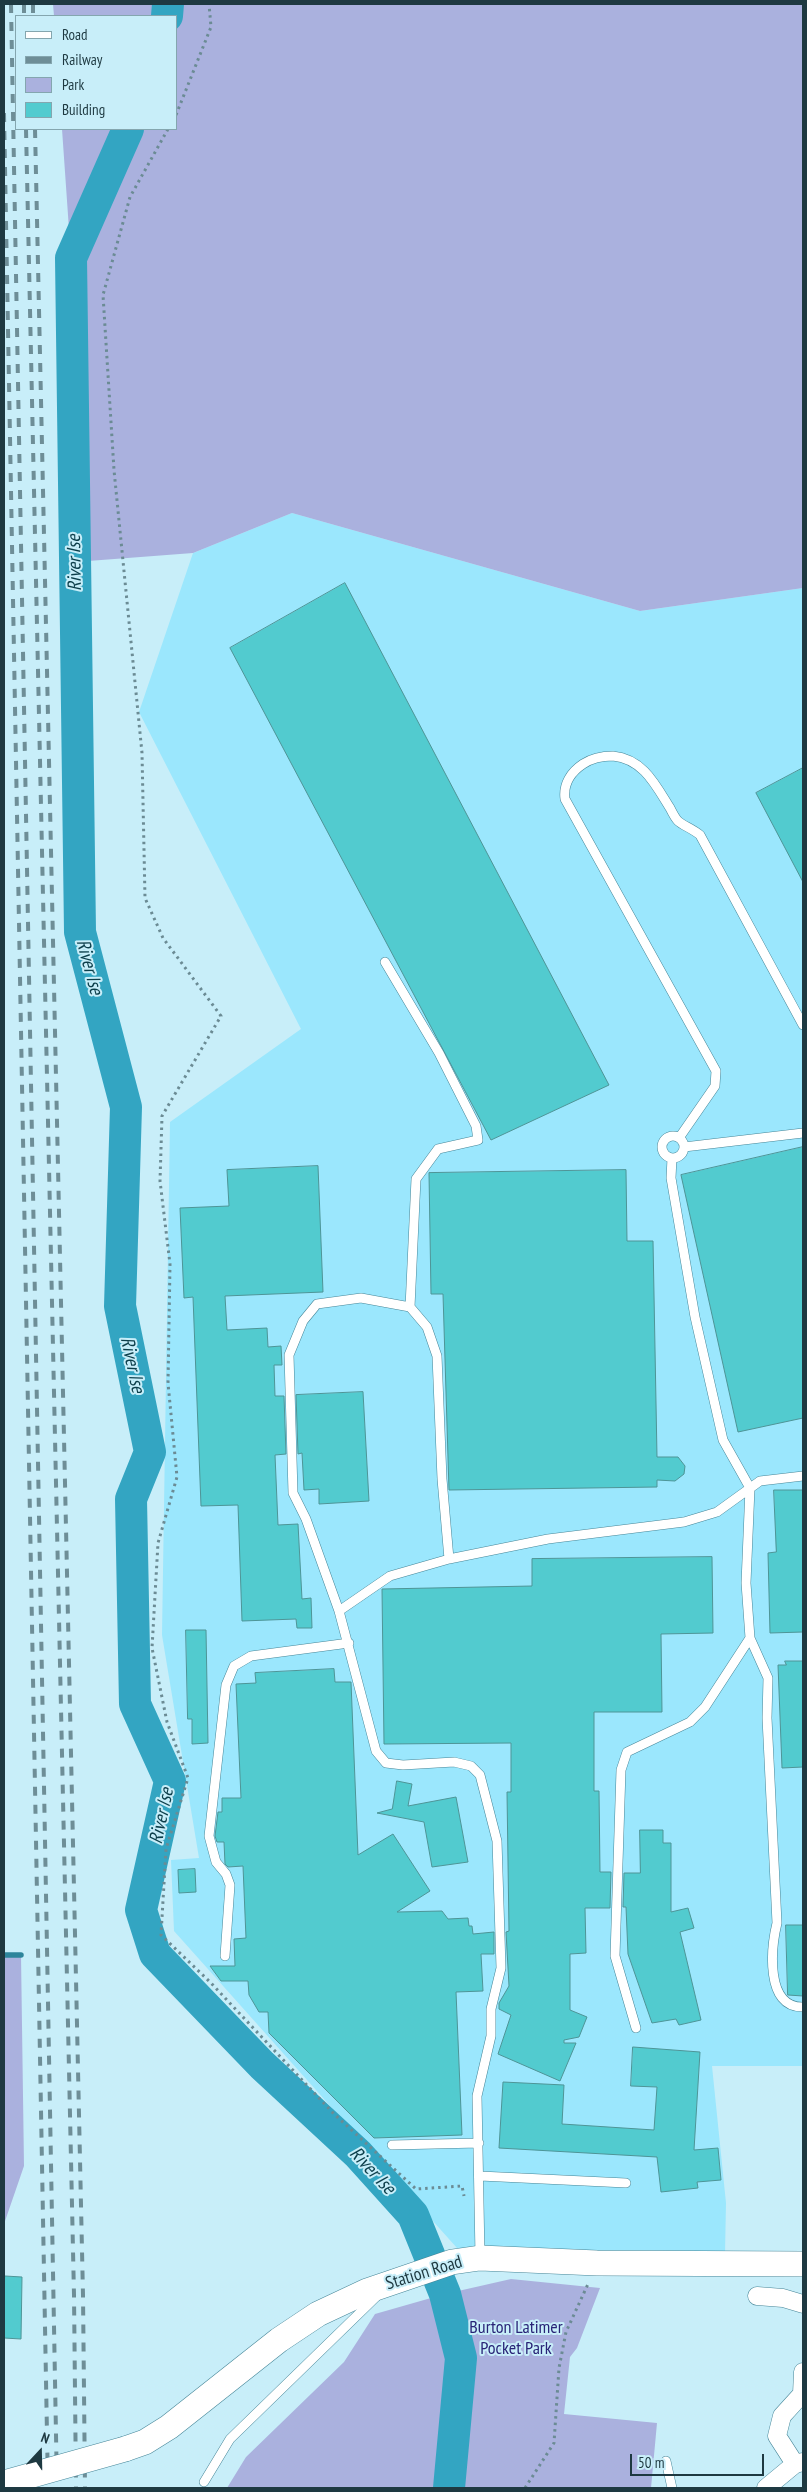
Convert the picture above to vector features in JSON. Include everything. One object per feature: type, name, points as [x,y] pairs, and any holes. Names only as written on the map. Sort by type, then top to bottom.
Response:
[{"type":"street","name":"Station Road","points":[[4,2483],[145,2442],[169,2427],[279,2340],[318,2314],[367,2291],[452,2262],[480,2258],[597,2263],[803,2264]]},
{"type":"street","points":[[757,2296],[783,2298],[803,2304]]},
{"type":"street","points":[[766,2488],[799,2463],[778,2436],[782,2416],[802,2394],[803,2372]]},
{"type":"lane","points":[[679,1138],[715,1086],[716,1072],[565,799],[564,791],[570,776],[577,768],[597,758],[619,757],[640,766],[651,778],[678,822],[691,826],[700,835],[803,1025]]},
{"type":"lane","points":[[385,962],[439,1053],[476,1126],[478,1140],[438,1149],[416,1179],[410,1307]]},
{"type":"lane","points":[[684,1147],[803,1133]]},
{"type":"lane","points":[[672,1158],[663,1152],[664,1142],[669,1137],[679,1138]]},
{"type":"lane","points":[[672,1158],[682,1154],[684,1147],[679,1138]]},
{"type":"lane","points":[[672,1158],[671,1178],[695,1317],[723,1440],[750,1488],[746,1583],[750,1638],[768,1678],[767,1718],[777,1922],[772,1944],[775,1977],[778,1994],[782,2001],[790,2006],[803,2007]]},
{"type":"lane","points":[[449,1559],[442,1479],[437,1356],[427,1328],[410,1307],[361,1298],[317,1304],[303,1321],[289,1355],[293,1493],[306,1519],[339,1611],[376,1751],[386,1763],[403,1765],[454,1762],[471,1766],[480,1775],[497,1841],[501,1968],[491,2009],[491,2036],[477,2096],[480,2176],[480,2258]]},
{"type":"lane","points":[[339,1611],[390,1576],[449,1559],[548,1539],[684,1522],[717,1512],[760,1481],[803,1476]]},
{"type":"lane","points":[[636,2028],[615,1956],[621,1770],[627,1752],[690,1722],[705,1707],[750,1638]]},
{"type":"lane","points":[[225,1956],[230,1885],[226,1874],[216,1862],[209,1836],[226,1686],[234,1666],[250,1656],[349,1643]]},
{"type":"lane","points":[[392,2145],[479,2143]]},
{"type":"lane","points":[[480,2176],[626,2183]]},
{"type":"lane","points":[[204,2482],[230,2439],[390,2283]]},
{"type":"lane","points":[[666,2461],[672,2488]]},
{"type":"path","points":[[178,110],[211,28],[209,4]]},
{"type":"path","points":[[167,130],[130,197],[103,295],[114,470],[142,753],[145,898],[163,938],[221,1016],[162,1116],[160,1181],[170,1264],[168,1383],[177,1476],[158,1543],[152,1648],[168,1722],[188,1778],[166,1848],[162,1935],[212,1983],[334,2114],[416,2189],[462,2186],[466,2204]]},
{"type":"path","points":[[525,2488],[554,2443],[559,2368],[566,2332],[597,2263]]},
{"type":"shaded area","points":[[292,513],[640,611],[803,588],[803,2066],[712,2066],[726,2203],[725,2254],[457,2248],[174,1931],[171,1860],[199,1858],[162,1635],[170,1122],[301,1029],[139,712],[193,553]]},
{"type":"green space","points":[[53,4],[803,4],[803,588],[640,611],[292,513],[193,553],[75,562],[71,258],[62,130],[178,130],[178,15],[54,15]]},
{"type":"green space","points":[[4,1955],[21,1955],[24,2166],[4,2224]]},
{"type":"green space","name":"Burton Latimer Pocket Park","points":[[511,2279],[600,2288],[577,2348],[570,2357],[564,2414],[657,2423],[651,2488],[227,2488],[246,2457],[344,2362],[375,2314],[445,2294]]},
{"type":"building","points":[[345,583],[609,1085],[491,1140],[230,648]]},
{"type":"building","points":[[803,768],[803,882],[756,793]]},
{"type":"building","points":[[803,1147],[803,1418],[738,1432],[681,1175]]},
{"type":"building","points":[[318,1166],[323,1292],[225,1296],[227,1330],[267,1328],[268,1347],[281,1346],[282,1365],[274,1365],[275,1396],[284,1396],[286,1454],[275,1455],[278,1525],[298,1524],[302,1599],[311,1598],[312,1628],[297,1628],[296,1619],[242,1621],[238,1505],[201,1506],[193,1297],[184,1298],[180,1208],[229,1206],[227,1170]]},
{"type":"building","points":[[626,1170],[627,1241],[653,1241],[657,1457],[678,1457],[685,1466],[684,1474],[675,1481],[657,1480],[657,1487],[449,1490],[443,1294],[431,1294],[429,1173]]},
{"type":"building","points":[[363,1392],[369,1501],[319,1504],[319,1489],[304,1490],[302,1453],[298,1454],[296,1395]]},
{"type":"building","points":[[774,1490],[803,1490],[803,1632],[770,1633],[768,1553],[776,1552]]},
{"type":"building","points":[[712,1557],[713,1633],[661,1634],[662,1712],[594,1712],[594,1791],[599,1791],[600,1872],[611,1872],[610,1908],[585,1908],[586,1953],[570,1954],[570,2010],[587,2017],[579,2037],[564,2040],[564,2043],[576,2043],[560,2081],[498,2054],[511,2015],[499,2009],[499,2003],[509,1986],[506,1932],[509,1931],[507,1792],[511,1792],[511,1743],[384,1744],[382,1589],[532,1586],[532,1559]]},
{"type":"building","points":[[186,1630],[206,1630],[208,1743],[192,1744],[192,1719],[188,1719]]},
{"type":"building","points":[[785,1661],[803,1661],[803,1767],[782,1768],[778,1665],[786,1665]]},
{"type":"building","points":[[334,1669],[335,1682],[351,1682],[358,1855],[393,1834],[430,1891],[397,1912],[442,1911],[448,1919],[468,1918],[473,1934],[494,1932],[494,1954],[481,1954],[483,1991],[456,1992],[462,2135],[374,2138],[269,2033],[268,2012],[259,2012],[249,1995],[248,1981],[221,1981],[210,1966],[235,1966],[234,1939],[246,1938],[243,1866],[228,1867],[225,1864],[224,1842],[217,1842],[215,1836],[218,1812],[222,1812],[222,1798],[241,1798],[236,1684],[256,1683],[255,1673]]},
{"type":"building","points":[[397,1781],[412,1784],[408,1806],[456,1797],[468,1862],[432,1867],[424,1822],[377,1813],[392,1809]]},
{"type":"building","points":[[640,1830],[663,1830],[663,1843],[671,1843],[671,1912],[688,1908],[694,1928],[680,1932],[701,2020],[679,2025],[676,2019],[652,2023],[628,1954],[626,1907],[623,1907],[624,1873],[640,1873]]},
{"type":"building","points":[[195,1869],[196,1892],[179,1893],[178,1870]]},
{"type":"building","points":[[786,1925],[803,1925],[803,1996],[788,1995]]},
{"type":"building","points":[[633,2047],[700,2052],[694,2150],[718,2148],[721,2180],[697,2182],[698,2188],[661,2192],[657,2157],[499,2148],[503,2082],[564,2085],[562,2124],[654,2130],[657,2087],[631,2086]]},
{"type":"building","points":[[5,2276],[22,2277],[21,2339],[4,2338]]},
{"type":"waterway","name":"River Ise","points":[[167,15],[168,4]]},
{"type":"waterway","name":"River Ise","points":[[128,130],[71,258],[80,932],[126,1107],[120,1306],[150,1452],[131,1499],[135,1704],[170,1781],[141,1910],[155,1954],[262,2065],[358,2154],[413,2215],[445,2294],[461,2358],[449,2488]]},
{"type":"waterway","points":[[4,1955],[21,1955]]},
{"type":"railway","points":[[11,4],[57,2488]]},
{"type":"railway","points":[[24,4],[24,15]]},
{"type":"railway","points":[[33,4],[33,15]]},
{"type":"railway","points":[[4,113],[48,2488]]},
{"type":"railway","points":[[26,130],[74,2295],[76,2488]]},
{"type":"railway","points":[[35,130],[83,2295],[85,2488]]}]
